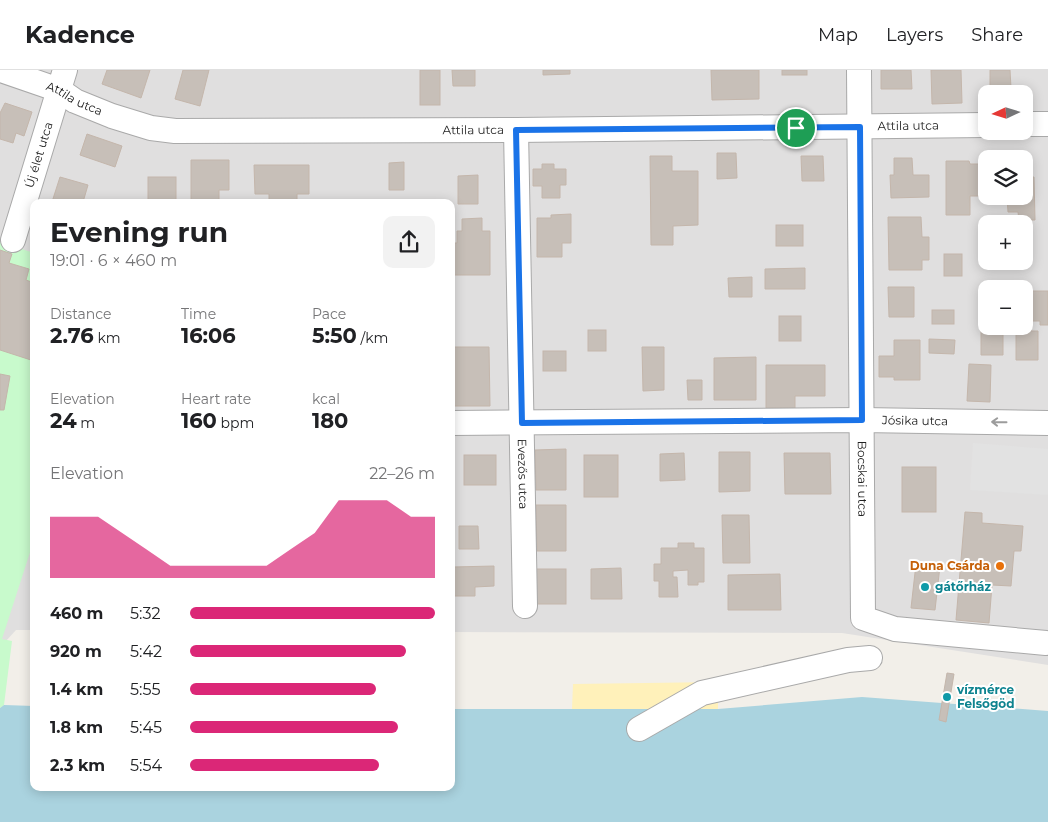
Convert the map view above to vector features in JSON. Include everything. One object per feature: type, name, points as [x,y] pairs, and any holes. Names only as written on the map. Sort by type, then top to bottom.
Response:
[{"type":"street","name":"Attila utca","points":[[1,70],[62,80],[75,101],[112,116],[151,128],[176,131],[978,125]]},
{"type":"street","name":"Bocskai utca","points":[[859,70],[863,618],[895,629],[1046,643]]},
{"type":"street","name":"Új élet utca","points":[[12,240],[62,80]]},
{"type":"street","points":[[1033,124],[1048,124]]},
{"type":"street","name":"Evezős utca","points":[[516,130],[525,606]]},
{"type":"street","name":"Jósika utca","points":[[455,423],[862,420],[1048,423]]},
{"type":"street","points":[[639,729],[702,693],[848,660],[870,658]]},
{"type":"shaded area","points":[[0,70],[1048,70],[1048,665],[842,633],[455,632],[455,199],[30,199],[30,630],[16,630],[6,641],[0,639]]},
{"type":"shaded area","points":[[973,443],[1048,449],[1048,495],[970,490]]},
{"type":"sand","points":[[718,682],[718,709],[572,709],[573,684]]},
{"type":"green space","points":[[0,242],[30,252],[30,552],[2,639],[12,641],[4,705],[0,708]]},
{"type":"water","points":[[862,697],[1048,711],[1048,822],[0,822],[0,708],[4,705],[30,706],[30,791],[455,791],[455,709],[718,709]]},
{"type":"building","points":[[107,70],[150,70],[141,98],[102,84]]},
{"type":"building","points":[[183,70],[209,70],[200,106],[175,99]]},
{"type":"building","points":[[420,70],[440,70],[440,105],[420,105]]},
{"type":"building","points":[[452,70],[475,70],[475,86],[453,86]]},
{"type":"building","points":[[543,70],[570,70],[570,74],[543,75]]},
{"type":"building","points":[[711,70],[759,70],[759,99],[712,100]]},
{"type":"building","points":[[782,70],[807,70],[807,75],[782,75]]},
{"type":"building","points":[[881,70],[911,70],[912,89],[881,89]]},
{"type":"building","points":[[931,70],[961,70],[962,103],[932,104]]},
{"type":"building","points":[[990,70],[1010,70],[1011,85],[990,85]]},
{"type":"building","points":[[5,103],[32,112],[24,136],[16,133],[13,143],[0,139],[0,113]]},
{"type":"building","points":[[87,134],[122,146],[115,167],[80,155]]},
{"type":"building","points":[[717,153],[736,153],[737,178],[717,179]]},
{"type":"building","points":[[650,156],[672,156],[672,171],[698,171],[698,225],[673,226],[673,245],[651,245]]},
{"type":"building","points":[[801,156],[823,156],[824,181],[802,181]]},
{"type":"building","points":[[894,158],[912,158],[913,175],[929,175],[929,197],[891,198],[890,175],[894,175]]},
{"type":"building","points":[[191,160],[229,160],[229,190],[219,190],[219,199],[191,199]]},
{"type":"building","points":[[946,161],[969,161],[970,164],[978,164],[978,196],[970,196],[970,215],[946,215]]},
{"type":"building","points":[[404,162],[404,190],[389,190],[389,163]]},
{"type":"building","points":[[542,164],[554,164],[554,169],[566,169],[566,185],[560,185],[560,198],[542,198],[542,186],[533,186],[533,169],[542,169]]},
{"type":"building","points":[[254,165],[309,165],[309,194],[297,194],[297,199],[269,199],[269,194],[255,194]]},
{"type":"building","points":[[478,175],[478,204],[458,204],[458,176]]},
{"type":"building","points":[[60,177],[88,185],[84,199],[53,199]]},
{"type":"building","points":[[148,177],[176,177],[176,199],[148,199]]},
{"type":"building","points":[[1034,177],[1035,220],[1033,220],[1033,215],[1018,215],[1018,212],[1008,212],[1008,205],[1033,205]]},
{"type":"building","points":[[571,214],[571,243],[562,243],[562,257],[537,257],[537,218],[551,218],[551,215]]},
{"type":"building","points":[[888,217],[921,217],[922,237],[929,237],[929,260],[922,260],[922,270],[889,270]]},
{"type":"building","points":[[482,218],[482,231],[490,231],[490,275],[455,275],[455,243],[457,243],[457,231],[462,231],[462,219]]},
{"type":"building","points":[[776,225],[803,225],[803,246],[776,246]]},
{"type":"building","points":[[0,250],[12,254],[9,263],[29,269],[26,280],[30,282],[30,360],[0,350]]},
{"type":"building","points":[[944,254],[962,254],[962,276],[944,276]]},
{"type":"building","points":[[805,268],[805,289],[765,289],[765,269]]},
{"type":"building","points":[[752,277],[752,297],[729,297],[728,278]]},
{"type":"building","points":[[888,287],[914,287],[914,317],[889,317]]},
{"type":"building","points":[[1033,291],[1048,291],[1048,325],[1040,325],[1040,321],[1033,321]]},
{"type":"building","points":[[932,310],[954,310],[954,324],[932,324]]},
{"type":"building","points":[[779,316],[801,316],[801,341],[779,341]]},
{"type":"building","points":[[588,330],[606,330],[606,351],[588,351]]},
{"type":"building","points":[[1033,331],[1038,331],[1038,360],[1016,360],[1016,335],[1033,335]]},
{"type":"building","points":[[981,335],[1003,335],[1003,355],[981,355]]},
{"type":"building","points":[[929,339],[955,340],[954,354],[929,353]]},
{"type":"building","points":[[894,340],[920,340],[920,380],[894,380],[894,377],[879,377],[879,356],[894,356]]},
{"type":"building","points":[[455,347],[489,347],[490,406],[455,406]]},
{"type":"building","points":[[642,347],[664,347],[664,390],[643,391]]},
{"type":"building","points":[[543,351],[566,351],[566,371],[543,371]]},
{"type":"building","points":[[756,357],[756,400],[714,400],[714,358]]},
{"type":"building","points":[[969,364],[991,365],[990,402],[967,401]]},
{"type":"building","points":[[766,365],[825,365],[825,396],[795,396],[795,408],[766,408]]},
{"type":"building","points":[[0,374],[10,376],[4,410],[0,410]]},
{"type":"building","points":[[687,380],[702,380],[702,400],[688,400]]},
{"type":"building","points":[[566,449],[566,490],[536,490],[535,450]]},
{"type":"building","points":[[719,452],[750,452],[750,491],[719,492]]},
{"type":"building","points":[[684,453],[685,480],[660,481],[660,454]]},
{"type":"building","points":[[784,453],[830,453],[831,494],[785,494]]},
{"type":"building","points":[[464,455],[496,455],[496,485],[464,485]]},
{"type":"building","points":[[584,455],[618,455],[618,497],[584,497]]},
{"type":"building","points":[[902,467],[936,467],[936,512],[902,512]]},
{"type":"building","points":[[536,505],[566,505],[566,551],[537,551]]},
{"type":"building","points":[[965,512],[982,513],[982,523],[1023,526],[1021,551],[1014,551],[1011,586],[992,585],[989,623],[956,620]]},
{"type":"building","points":[[722,515],[749,515],[750,563],[723,563]]},
{"type":"building","points":[[459,526],[478,526],[479,549],[459,549]]},
{"type":"building","points":[[678,543],[694,543],[694,548],[704,548],[704,582],[698,582],[698,585],[688,585],[688,570],[673,571],[673,577],[677,577],[678,597],[659,597],[659,581],[654,581],[654,564],[661,564],[661,548],[678,548]]},
{"type":"building","name":"gátőrház","points":[[916,564],[940,566],[935,610],[911,608]]},
{"type":"building","points":[[494,566],[494,586],[475,587],[475,596],[455,596],[455,567]]},
{"type":"building","points":[[621,568],[622,599],[591,599],[591,569]]},
{"type":"building","points":[[535,569],[566,569],[566,604],[535,604]]},
{"type":"building","points":[[780,574],[781,610],[728,610],[728,575]]},
{"type":"building","name":"vízmérce Felsőgöd","points":[[947,673],[954,674],[946,722],[939,720]]},
{"type":"place","name":"Duna Csárda","points":[[1000,566]]},
{"type":"place","name":"gátőrház","points":[[925,587]]},
{"type":"place","name":"vízmérce Felsőgöd","points":[[947,697]]},
{"type":"route","points":[[860,127],[862,420],[522,423],[516,130],[796,128],[860,127]]}]
